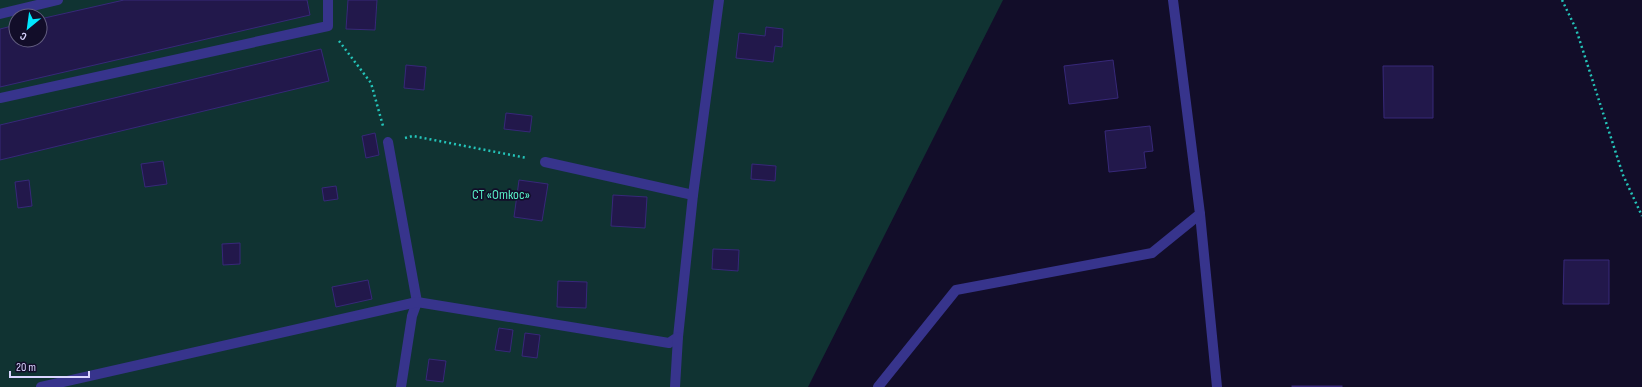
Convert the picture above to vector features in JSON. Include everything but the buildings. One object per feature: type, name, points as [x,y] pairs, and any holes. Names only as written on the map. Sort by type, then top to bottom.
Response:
[{"type":"lane","points":[[0,14],[58,0]]},
{"type":"lane","points":[[0,98],[328,26],[328,0]]},
{"type":"lane","points":[[675,387],[678,337],[693,195],[719,0]]},
{"type":"lane","points":[[1173,0],[1200,214],[1217,387]]},
{"type":"lane","points":[[388,142],[417,302],[412,316],[401,387]]},
{"type":"lane","points":[[545,162],[693,195]]},
{"type":"lane","points":[[878,387],[956,290],[1152,253],[1200,214]]},
{"type":"lane","points":[[41,387],[417,302],[669,343],[678,337]]},
{"type":"path","points":[[1562,0],[1576,29],[1623,175],[1642,216]]},
{"type":"path","points":[[328,26],[371,83],[388,142],[414,136],[545,162]]},
{"type":"green space","name":"СТ «Откос»","points":[[0,0],[1003,0],[808,387],[0,387]]}]
